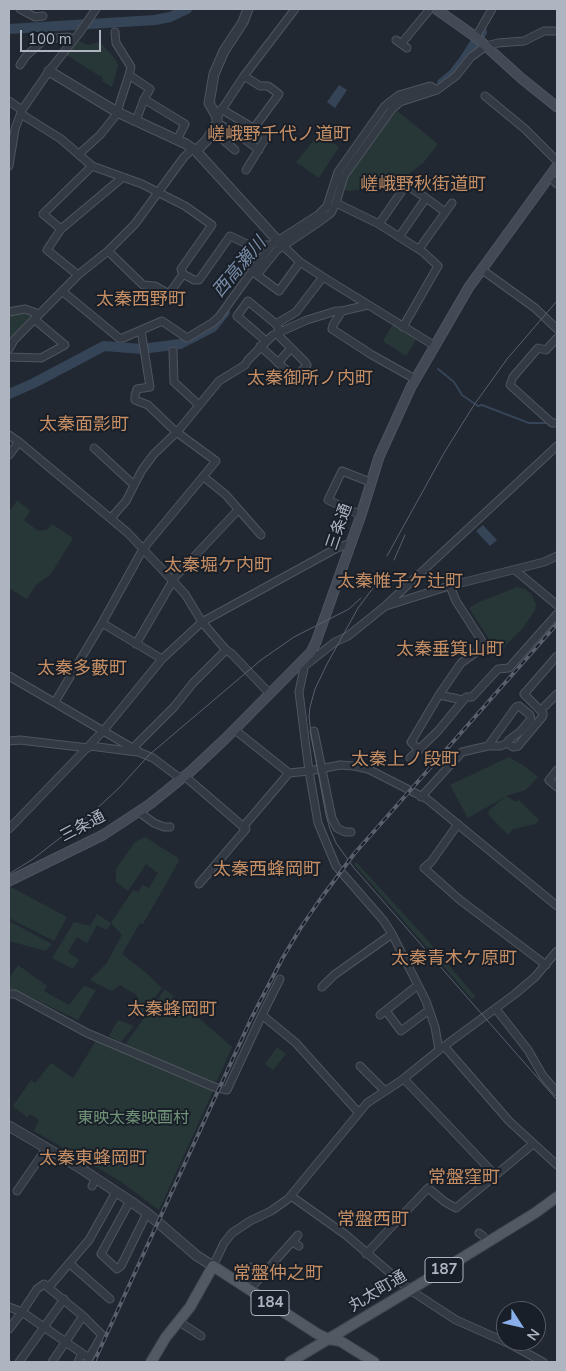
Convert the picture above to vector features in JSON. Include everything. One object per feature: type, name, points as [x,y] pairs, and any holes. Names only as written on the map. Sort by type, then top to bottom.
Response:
[{"type":"main road","points":[[436,9],[477,38],[521,78],[557,107]]},
{"type":"main road","name":"三条通","points":[[9,881],[103,835],[139,812],[184,776],[306,662],[316,642],[382,450],[416,379],[481,269],[557,166]]},
{"type":"main road","name":"丸太町通","points":[[290,1362],[535,1214],[557,1197]]},
{"type":"main road","points":[[151,1362],[166,1337],[204,1284],[212,1266]]},
{"type":"main road","name":"184","points":[[212,1266],[316,1333],[328,1339],[340,1341],[374,1362]]},
{"type":"street","points":[[20,9],[35,17],[42,16]]},
{"type":"street","points":[[9,166],[15,130],[22,112],[49,71],[96,9]]},
{"type":"street","points":[[235,150],[209,103],[214,74],[224,51],[243,22],[248,9]]},
{"type":"street","points":[[9,348],[14,340],[62,291],[136,224],[184,157],[195,150],[217,120],[244,76],[295,9]]},
{"type":"street","points":[[401,44],[430,9]]},
{"type":"street","points":[[477,38],[492,9]]},
{"type":"street","points":[[62,291],[119,338],[162,321],[187,338],[212,323],[277,245],[331,213],[336,203],[338,172],[372,130],[384,107],[399,95],[434,88],[456,76],[471,57],[486,46],[524,41],[544,31],[557,31]]},
{"type":"street","points":[[79,154],[100,135],[117,112],[129,76],[131,67],[116,43],[115,32]]},
{"type":"street","points":[[20,65],[31,50],[45,39],[68,37],[74,39]]},
{"type":"street","points":[[49,71],[117,112],[195,150],[277,245],[322,277],[435,346]]},
{"type":"street","points":[[129,76],[150,89],[136,121]]},
{"type":"street","points":[[244,76],[260,86],[268,86],[279,94],[254,128]]},
{"type":"street","points":[[485,96],[525,129],[557,161]]},
{"type":"street","points":[[144,99],[185,124],[176,140]]},
{"type":"street","points":[[9,101],[61,139],[92,166],[142,184],[185,206],[212,225],[181,269],[182,274],[169,294],[155,286],[143,285],[108,251]]},
{"type":"street","points":[[217,120],[254,128],[267,136],[246,170]]},
{"type":"street","points":[[217,120],[259,150]]},
{"type":"street","points":[[61,228],[43,214],[92,166]]},
{"type":"street","points":[[78,276],[47,250],[61,228],[123,177]]},
{"type":"street","points":[[550,177],[557,184]]},
{"type":"street","points":[[318,219],[327,206],[337,184]]},
{"type":"street","points":[[379,224],[406,184],[445,212]]},
{"type":"street","points":[[399,237],[426,198]]},
{"type":"street","points":[[419,249],[452,202]]},
{"type":"street","points":[[336,203],[379,224],[419,249],[438,266],[403,327]]},
{"type":"street","points":[[182,274],[194,280],[199,280],[230,236],[249,245],[277,245]]},
{"type":"street","points":[[277,245],[274,254],[257,275],[278,291],[300,262]]},
{"type":"street","points":[[481,269],[535,308],[557,329]]},
{"type":"street","points":[[276,324],[296,312],[322,277]]},
{"type":"street","points":[[248,301],[276,324],[279,332],[307,365],[295,378],[278,363],[237,316],[248,301]]},
{"type":"street","points":[[112,517],[126,501],[154,454],[178,432],[219,381],[245,365],[263,344],[279,332],[307,320],[336,311],[368,305]]},
{"type":"street","points":[[9,312],[25,309],[37,317],[65,345],[41,358],[9,357]]},
{"type":"street","points":[[342,311],[332,329],[372,355],[416,379]]},
{"type":"street","points":[[55,702],[143,549],[216,461],[175,430],[148,405],[135,400],[134,395],[137,389],[150,386],[141,330]]},
{"type":"street","points":[[555,423],[552,423],[510,385],[513,377],[538,348],[546,350],[557,338]]},
{"type":"street","points":[[278,363],[292,348]]},
{"type":"street","points":[[172,351],[174,382],[199,405]]},
{"type":"street","points":[[9,435],[112,517],[190,601],[202,622],[226,650],[270,694]]},
{"type":"street","points":[[9,455],[19,442]]},
{"type":"street","points":[[557,446],[384,607],[348,636],[335,642],[306,662],[299,692],[318,823],[336,866],[383,920],[392,934],[429,1010],[442,1048],[503,1115],[557,1165]]},
{"type":"street","points":[[94,448],[134,485]]},
{"type":"street","points":[[361,515],[328,500],[342,471],[370,482]]},
{"type":"street","points":[[204,477],[226,495],[261,535]]},
{"type":"street","points":[[136,644],[172,581],[238,510]]},
{"type":"street","points":[[9,829],[89,747],[162,659],[202,622],[337,548],[351,543]]},
{"type":"street","points":[[384,607],[450,586],[544,562],[557,556]]},
{"type":"street","points":[[514,570],[557,605]]},
{"type":"street","points":[[419,750],[411,742],[439,695],[461,663],[485,646],[456,602],[450,586]]},
{"type":"street","points":[[410,758],[438,731],[466,697],[472,697],[498,669],[510,668],[557,614]]},
{"type":"street","points":[[102,623],[162,659]]},
{"type":"street","points":[[133,748],[174,707],[193,683],[226,650]]},
{"type":"street","points":[[507,743],[513,747],[518,746],[543,716],[543,713],[524,694],[557,656]]},
{"type":"street","points":[[9,676],[141,753],[153,758],[177,776],[184,776],[246,829],[199,884]]},
{"type":"street","points":[[545,706],[557,694]]},
{"type":"street","points":[[439,695],[464,700]]},
{"type":"street","points":[[422,797],[462,752],[488,746],[501,746],[507,743],[531,719],[529,714],[519,706],[514,709],[488,746]]},
{"type":"street","points":[[235,730],[289,773]]},
{"type":"street","points":[[314,731],[332,818],[337,828],[345,832],[351,832]]},
{"type":"street","points":[[9,741],[20,740],[141,753]]},
{"type":"street","points":[[243,826],[289,773],[340,765],[368,769],[422,797],[458,824],[557,906]]},
{"type":"street","points":[[557,770],[549,780],[557,786]]},
{"type":"street","points":[[139,812],[154,824],[170,828]]},
{"type":"street","points":[[458,824],[424,868],[460,900],[546,966]]},
{"type":"street","points":[[322,987],[334,975],[392,934]]},
{"type":"street","points":[[9,1126],[94,1182],[130,1201],[212,1266],[224,1243],[232,1233],[250,1221],[271,1212],[291,1196],[367,1103],[404,1079],[530,982],[546,966],[557,951]]},
{"type":"street","points":[[9,994],[15,994],[87,1032],[214,1087],[228,1090],[280,979]]},
{"type":"street","points":[[418,985],[383,1013],[401,1032],[429,1010]]},
{"type":"street","points":[[496,1009],[528,1050],[543,1076],[557,1092]]},
{"type":"street","points":[[262,1015],[296,1043],[358,1112]]},
{"type":"street","points":[[360,1066],[385,1091]]},
{"type":"street","points":[[404,1079],[495,1175]]},
{"type":"street","points":[[366,1254],[428,1188],[445,1202],[456,1208],[533,1144]]},
{"type":"street","points":[[18,1192],[46,1149]]},
{"type":"street","points":[[49,1287],[89,1240],[116,1192]]},
{"type":"street","points":[[291,1196],[346,1235],[410,1290],[456,1320],[510,1344],[543,1362]]},
{"type":"street","points":[[130,1201],[101,1254],[117,1269],[121,1266],[147,1213]]},
{"type":"street","points":[[250,1289],[296,1244],[298,1235]]},
{"type":"street","points":[[69,1263],[110,1300]]},
{"type":"street","points":[[251,1267],[263,1275]]},
{"type":"street","points":[[9,1307],[22,1312],[89,1358],[102,1335],[64,1299],[44,1284],[37,1289],[22,1312],[9,1329]]},
{"type":"street","points":[[19,1362],[64,1299]]},
{"type":"street","points":[[52,1362],[83,1316]]},
{"type":"street","points":[[178,1321],[201,1336]]},
{"type":"street","points":[[78,1362],[82,1353]]},
{"type":"green space","points":[[76,40],[88,45],[100,42],[116,60],[118,66],[112,87],[102,81],[103,78],[65,54]]},
{"type":"green space","points":[[396,110],[438,144],[424,162],[405,177],[390,175],[358,190],[348,191],[342,189],[346,178]]},
{"type":"green space","points":[[319,134],[339,147],[319,178],[296,162]]},
{"type":"green space","points":[[21,311],[38,314],[14,338],[9,335],[9,314]]},
{"type":"green space","points":[[393,324],[417,338],[406,356],[383,341]]},
{"type":"green space","points":[[17,500],[30,511],[24,520],[38,531],[47,530],[52,524],[73,538],[51,574],[35,586],[27,599],[9,588],[9,513]]},
{"type":"green space","points":[[517,587],[525,589],[532,595],[536,604],[535,610],[523,628],[498,653],[469,608]]},
{"type":"green space","points":[[509,757],[538,777],[526,790],[506,796],[516,802],[519,800],[539,820],[536,824],[513,829],[508,835],[488,814],[489,810],[505,797],[468,818],[450,785]]},
{"type":"green space","points":[[145,837],[178,858],[179,861],[143,924],[140,923],[122,954],[162,988],[141,1016],[129,1009],[138,996],[120,985],[112,991],[90,980],[106,964],[122,935],[111,923],[133,890],[138,892],[143,885],[149,888],[158,873],[146,864],[128,891],[116,882],[116,869],[135,842]]},
{"type":"green space","points":[[356,862],[423,935],[476,997],[472,999],[354,864]]},
{"type":"green space","points":[[9,886],[67,917],[54,941],[9,918]]},
{"type":"green space","points":[[97,914],[111,923],[107,930],[97,925],[87,943],[77,937],[68,952],[79,960],[73,969],[52,958],[74,922],[90,926]]},
{"type":"green space","points":[[9,921],[52,944],[46,951],[9,941]]},
{"type":"green space","points":[[18,965],[47,986],[44,991],[69,1005],[84,986],[96,990],[78,1020],[18,991],[9,990],[9,979]]},
{"type":"green space","name":"東映太秦映画村","points":[[165,989],[232,1047],[215,1085],[124,1046]]},
{"type":"green space","points":[[118,1020],[134,1026],[121,1042],[109,1036]]},
{"type":"green space","name":"東映太秦映画村","points":[[97,1039],[214,1089],[159,1210],[120,1181],[34,1131],[39,1120],[30,1114],[27,1117],[13,1106],[31,1080],[35,1083],[51,1063],[73,1078]]},
{"type":"green space","points":[[277,1047],[286,1054],[273,1070],[265,1064]]},
{"type":"water","points":[[339,85],[347,90],[335,108],[327,102]]},
{"type":"water","points":[[483,525],[497,540],[490,546],[476,531]]},
{"type":"waterway","points":[[9,29],[155,20],[170,17],[187,9]]},
{"type":"waterway","name":"西高瀬川","points":[[442,83],[453,74],[464,60],[482,32]]},
{"type":"waterway","name":"西高瀬川","points":[[324,214],[332,204],[339,177],[389,108]]},
{"type":"waterway","name":"西高瀬川","points":[[9,394],[104,346],[142,349],[180,344],[213,327],[225,312]]},
{"type":"waterway","points":[[438,369],[454,382],[462,395],[478,406],[482,405],[529,423],[548,423]]},
{"type":"tram line","points":[[387,556],[444,453],[474,405],[507,359],[557,301]]},
{"type":"tram line","points":[[394,560],[405,535]]},
{"type":"tram line","points":[[373,588],[358,608],[327,664],[315,689],[310,707],[311,734],[330,829],[336,843],[354,868],[557,1100]]},
{"type":"tram line","points":[[9,874],[33,859],[92,813],[120,787],[149,755],[261,660],[294,637],[349,609],[361,598]]},
{"type":"railway","points":[[94,1362],[251,1019],[300,929],[354,854],[557,624]]},
{"type":"district","name":"嵯峨野千代ノ道町","points":[[279,136]]},
{"type":"district","name":"嵯峨野秋街道町","points":[[423,186]]},
{"type":"district","name":"太秦西野町","points":[[141,301]]},
{"type":"district","name":"太秦御所ノ内町","points":[[310,380]]},
{"type":"district","name":"太秦面影町","points":[[84,426]]},
{"type":"district","name":"太秦堀ケ内町","points":[[218,567]]},
{"type":"district","name":"太秦帷子ケ辻町","points":[[400,583]]},
{"type":"district","name":"太秦垂箕山町","points":[[450,651]]},
{"type":"district","name":"太秦多藪町","points":[[82,670]]},
{"type":"district","name":"太秦上ノ段町","points":[[405,761]]},
{"type":"district","name":"太秦西蜂岡町","points":[[267,871]]},
{"type":"district","name":"太秦青木ケ原町","points":[[454,960]]},
{"type":"district","name":"太秦蜂岡町","points":[[172,1011]]},
{"type":"district","name":"太秦東蜂岡町","points":[[93,1160]]},
{"type":"district","name":"常盤窪町","points":[[464,1179]]},
{"type":"district","name":"常盤西町","points":[[373,1221]]},
{"type":"district","name":"常盤仲之町","points":[[278,1275]]}]
